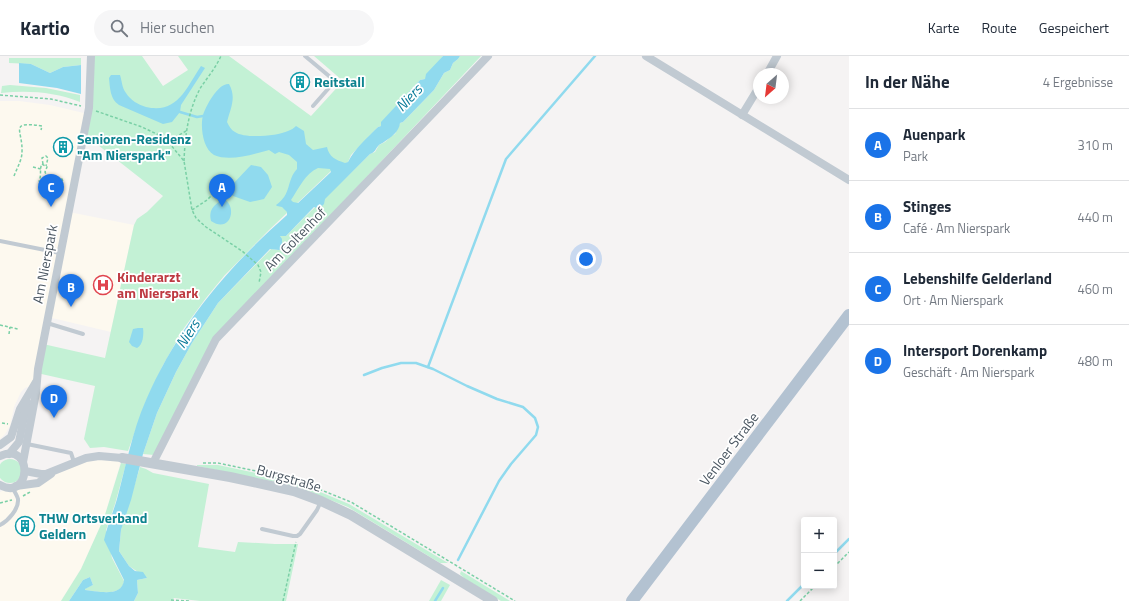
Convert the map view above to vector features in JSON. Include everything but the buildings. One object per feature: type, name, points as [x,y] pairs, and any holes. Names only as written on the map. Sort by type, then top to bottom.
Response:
[{"type":"main road","name":"Venloer Straße","points":[[632,601],[849,315]]},
{"type":"street","name":"Am Nierspark","points":[[23,462],[36,393],[36,381],[89,108],[91,56]]},
{"type":"street","name":"Am Goltenhof","points":[[151,464],[156,459],[216,339],[488,56]]},
{"type":"street","points":[[646,56],[849,180]]},
{"type":"street","points":[[770,68],[777,56]]},
{"type":"street","points":[[742,115],[753,97]]},
{"type":"street","name":"Am Nierspark","points":[[0,445],[11,436],[20,409],[36,381]]},
{"type":"street","name":"Am Nierspark","points":[[8,454],[19,442],[29,394]]},
{"type":"street","points":[[0,456],[8,454],[19,458],[23,462],[25,471],[23,480],[9,487]]},
{"type":"street","name":"Burgstraße","points":[[25,471],[42,474],[74,462],[99,456],[122,458],[230,477],[294,491],[321,501],[351,515],[492,601]]},
{"type":"street","name":"Burgstraße","points":[[0,492],[9,487],[38,483],[56,470]]},
{"type":"lane","points":[[305,56],[335,81],[314,106]]},
{"type":"lane","points":[[0,241],[60,253]]},
{"type":"lane","points":[[47,324],[83,334]]},
{"type":"lane","points":[[27,444],[71,453],[74,462]]},
{"type":"lane","points":[[0,525],[11,515],[18,498],[9,487]]},
{"type":"lane","points":[[262,529],[297,536],[317,510],[321,501]]},
{"type":"path","points":[[221,56],[200,89],[191,111],[186,131],[184,161],[192,210],[196,218],[206,227],[242,251],[258,266],[261,272],[258,288],[260,294]]},
{"type":"path","points":[[0,95],[52,98],[89,108],[166,138],[184,161]]},
{"type":"path","points":[[14,176],[22,155],[22,146],[19,133],[22,126],[27,124],[42,126],[41,130]]},
{"type":"path","points":[[166,138],[176,137],[186,131]]},
{"type":"path","points":[[46,166],[45,170],[47,176],[53,179],[58,184],[62,184],[63,180],[58,177],[53,179],[40,182],[39,180],[42,175],[41,165],[43,164],[42,158],[46,156],[48,158],[46,166]]},
{"type":"path","points":[[34,167],[41,169]]},
{"type":"path","points":[[45,170],[49,171]]},
{"type":"path","points":[[192,210],[207,200],[218,189],[221,192]]},
{"type":"path","points":[[0,325],[18,329]]},
{"type":"path","points":[[9,334],[10,327]]},
{"type":"path","points":[[283,601],[297,536]]},
{"type":"path","points":[[837,564],[849,552]]},
{"type":"path","points":[[800,601],[812,589]]},
{"type":"path","points":[[171,600],[189,601]]},
{"type":"shaded area","points":[[0,101],[19,101],[50,105],[88,114],[69,212],[134,225],[111,332],[48,317],[33,385],[25,388],[21,392],[14,407],[10,426],[0,439]]},
{"type":"shaded area","points":[[122,458],[104,518],[81,569],[61,601],[0,601],[0,492],[8,488],[27,485],[74,462]]},
{"type":"green space","points":[[91,56],[142,56],[163,86],[188,70],[178,56],[229,56],[311,116],[343,81],[314,56],[443,56],[425,79],[420,80],[382,122],[381,126],[378,127],[351,155],[348,162],[331,171],[269,230],[224,276],[206,298],[184,328],[162,367],[146,401],[128,451],[104,447],[90,448],[84,439],[95,386],[37,373],[43,344],[105,358],[134,225],[137,219],[147,212],[163,196],[84,134]]},
{"type":"green space","points":[[460,56],[481,56],[214,338],[154,455],[143,454],[157,413],[176,372],[192,343],[218,303],[271,249],[279,250],[291,243],[289,241],[286,244],[282,243],[280,236],[286,236],[370,154],[375,152],[379,145],[395,134],[400,123],[403,122],[434,90],[444,73],[450,70],[453,63]]},
{"type":"green space","points":[[9,58],[81,58],[81,65],[63,67],[50,73],[31,64],[9,63]]},
{"type":"green space","points":[[10,85],[46,88],[80,95],[80,102],[51,94],[21,92],[1,93],[2,86]]},
{"type":"green space","points":[[6,460],[14,460],[21,467],[21,475],[14,482],[6,482],[-1,475],[-1,467]]},
{"type":"green space","points":[[121,463],[126,464],[106,530],[112,558],[124,581],[122,586],[119,590],[114,592],[85,590],[84,589],[93,585],[90,577],[83,580],[69,601],[61,601],[81,569],[104,518]]},
{"type":"green space","points":[[197,465],[218,465],[294,481],[349,504],[448,563],[440,563],[348,507],[295,486]]},
{"type":"green space","points":[[140,467],[153,473],[209,484],[198,547],[235,552],[238,542],[298,544],[286,601],[200,601],[174,598],[172,601],[134,601],[138,593],[137,580],[147,578],[129,566],[119,551],[121,530]]},
{"type":"green space","points":[[461,571],[510,601],[501,601],[464,578],[460,574]]},
{"type":"green space","points":[[441,580],[450,585],[441,601],[429,601]]},
{"type":"water","name":"Niers","points":[[443,56],[460,56],[453,63],[450,70],[444,73],[434,90],[403,122],[400,123],[394,134],[379,145],[325,199],[324,204],[319,209],[314,207],[286,236],[280,236],[282,243],[286,244],[289,241],[291,243],[279,250],[270,249],[218,303],[192,343],[176,372],[157,413],[143,454],[131,500],[121,530],[119,551],[129,566],[135,571],[143,572],[147,578],[137,580],[138,593],[134,601],[69,601],[83,580],[90,577],[93,585],[85,590],[108,592],[119,589],[122,586],[124,580],[104,540],[117,499],[133,437],[146,400],[173,347],[206,300],[224,277],[244,256],[287,215],[287,212],[282,207],[276,205],[281,201],[287,192],[291,178],[297,169],[297,162],[289,155],[279,152],[275,154],[269,150],[234,158],[220,157],[210,152],[203,137],[202,120],[213,96],[221,87],[229,84],[233,99],[227,122],[231,129],[235,132],[246,136],[269,135],[283,133],[296,126],[304,131],[306,144],[313,150],[327,147],[333,158],[345,163],[348,162],[354,152],[366,139],[378,127],[381,126],[381,122],[420,80],[425,79],[426,74]],"holes":[[[318,168],[330,169],[331,172],[298,203],[291,200],[309,174]]]},
{"type":"water","points":[[19,63],[31,64],[50,73],[63,67],[81,65],[81,94],[57,88],[19,83]]},
{"type":"water","points":[[201,66],[205,68],[181,105],[180,112],[172,122],[163,124],[119,105],[114,100],[111,93],[109,78],[111,75],[120,75],[125,91],[135,102],[146,107],[166,107],[174,103],[180,97]]},
{"type":"water","points":[[251,165],[261,167],[268,175],[272,187],[264,199],[250,202],[233,196],[230,193],[232,185]]},
{"type":"water","points":[[224,199],[231,208],[230,218],[223,224],[218,224],[211,221],[210,213],[215,205]]},
{"type":"water","points":[[143,328],[143,339],[137,348],[132,346],[129,342],[133,329]]},
{"type":"waterway","points":[[428,367],[506,159],[595,56]]},
{"type":"waterway","points":[[180,112],[197,117],[203,116]]},
{"type":"waterway","points":[[364,375],[401,363],[416,363],[433,369],[497,399],[523,407],[535,418],[538,427],[536,435],[511,464],[499,481],[458,560]]},
{"type":"waterway","points":[[835,553],[849,539]]},
{"type":"waterway","points":[[787,601],[801,587]]},
{"type":"waterway","points":[[435,601],[443,588]]},
{"type":"place","name":"Reitstall","points":[[300,82]]},
{"type":"place","name":"Senioren-Residenz \"Am Nierspark\"","points":[[63,147]]},
{"type":"place","name":"Lebenshilfe Gelderland","points":[[51,207]]},
{"type":"place","name":"Auenpark","points":[[222,207]]},
{"type":"place","name":"Kinderarzt am Nierspark","points":[[103,285]]},
{"type":"place","name":"Stinges","points":[[71,307]]},
{"type":"place","name":"Intersport Dorenkamp","points":[[54,418]]},
{"type":"place","name":"THW Ortsverband Geldern","points":[[25,526]]}]
